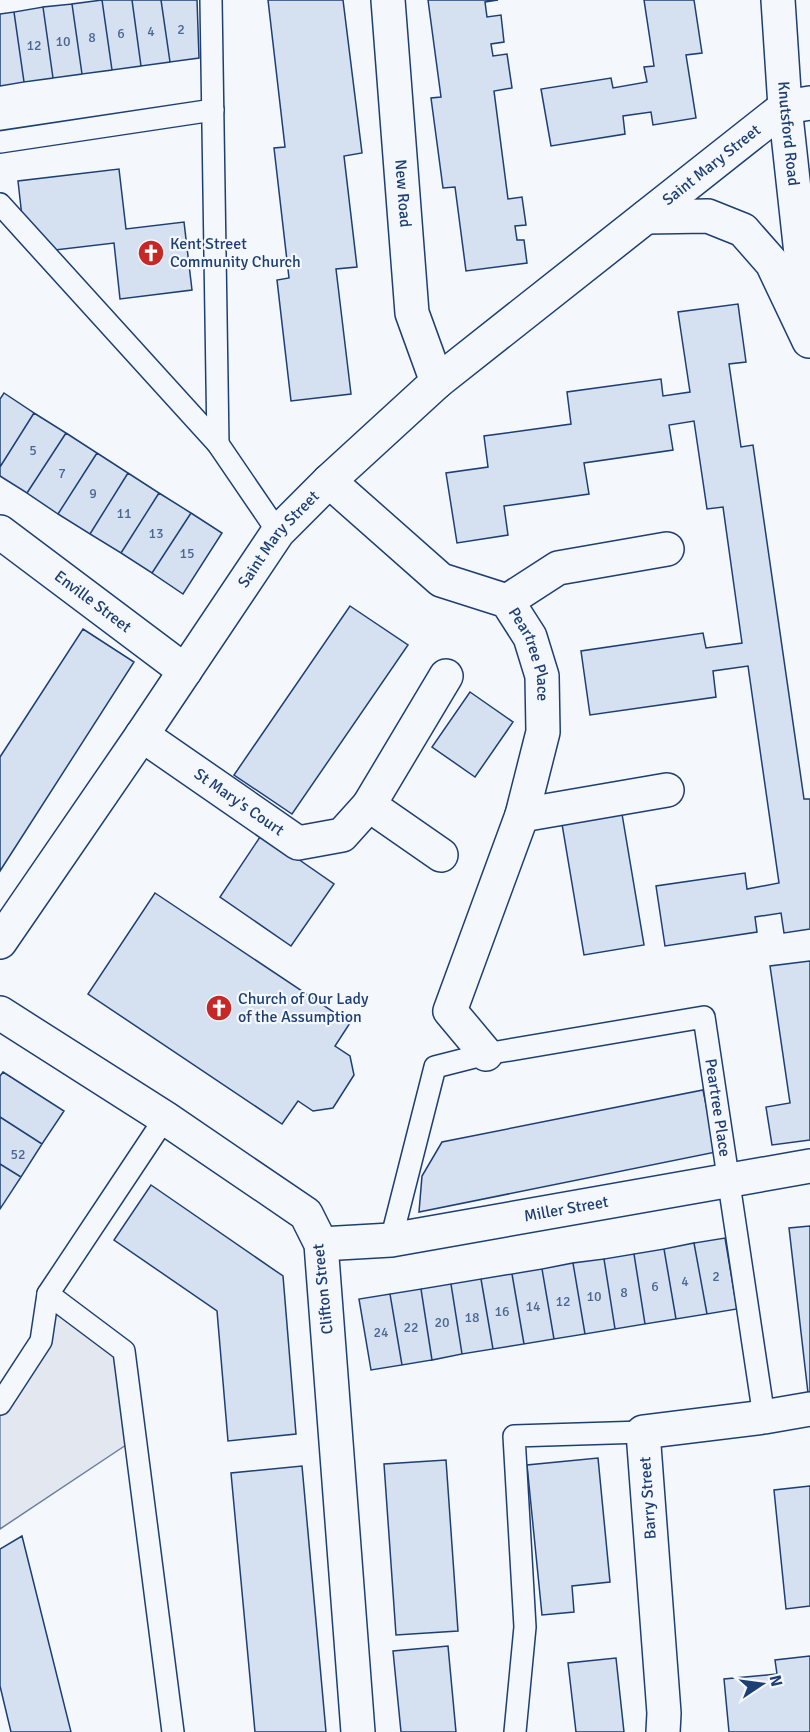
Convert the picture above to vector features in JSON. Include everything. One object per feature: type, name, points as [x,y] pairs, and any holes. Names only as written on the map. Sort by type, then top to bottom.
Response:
[{"type":"main road","name":"New Road","points":[[388,0],[412,313],[437,382]]},
{"type":"main road","name":"Knutsford Road","points":[[778,0],[798,105],[810,336]]},
{"type":"main road","name":"Saint Mary Street","points":[[0,942],[278,532],[329,481],[437,382],[646,217],[798,105]]},
{"type":"main road","name":"Saint Mary Street","points":[[646,217],[708,216],[743,230],[772,263],[810,343]]},
{"type":"main road","name":"Peartree Place","points":[[329,481],[441,580],[507,601],[530,637],[542,676],[543,732],[522,815],[450,1011],[486,1054]]},
{"type":"main road","name":"Enville Street","points":[[3,543],[185,671]]},
{"type":"main road","name":"Peartree Place","points":[[507,601],[558,567],[667,549]]},
{"type":"main road","name":"St Mary's Court","points":[[142,735],[298,843],[342,835],[369,805],[446,676]]},
{"type":"main road","points":[[522,815],[667,790]]},
{"type":"main road","points":[[369,805],[441,855]]},
{"type":"main road","name":"Clifton Street","points":[[0,1013],[165,1118],[306,1214],[321,1244],[358,1732]]},
{"type":"main road","name":"Miller Street","points":[[321,1244],[391,1240],[810,1166]]},
{"type":"main road","name":"Barry Street","points":[[663,1732],[664,1713],[643,1432],[810,1409]]},
{"type":"lane","points":[[211,0],[218,444]]},
{"type":"lane","points":[[0,142],[213,110]]},
{"type":"lane","points":[[1,208],[218,444],[278,532]]},
{"type":"lane","name":"Peartree Place","points":[[391,1240],[435,1067],[486,1054],[704,1017],[764,1417]]},
{"type":"lane","points":[[0,1404],[41,1341],[48,1294],[165,1118]]},
{"type":"lane","points":[[48,1294],[124,1352],[173,1732]]},
{"type":"lane","points":[[516,1732],[525,1627],[514,1436],[643,1432]]},
{"type":"shaded area","points":[[48,1294],[124,1351],[135,1439],[0,1529],[0,1404],[41,1341]]},
{"type":"building","points":[[102,0],[112,70],[82,74],[72,4]]},
{"type":"building","points":[[102,0],[132,0],[141,66],[112,70]]},
{"type":"building","points":[[132,0],[161,0],[170,62],[141,66]]},
{"type":"building","points":[[161,0],[197,0],[199,58],[170,62]]},
{"type":"building","points":[[268,0],[343,0],[362,153],[344,156],[357,267],[336,269],[351,394],[291,401],[277,280],[289,278],[274,148],[285,147]]},
{"type":"building","points":[[428,0],[498,0],[485,2],[487,17],[501,15],[504,42],[491,44],[493,56],[507,54],[512,88],[494,91],[508,199],[522,197],[526,225],[515,226],[517,240],[524,240],[527,263],[466,271],[455,187],[443,188],[431,98],[441,97]]},
{"type":"building","points":[[644,0],[694,0],[702,53],[686,55],[696,118],[653,125],[651,112],[623,116],[625,134],[551,146],[541,89],[611,78],[613,88],[647,82],[644,67],[654,66]]},
{"type":"building","points":[[72,4],[82,74],[53,78],[43,7]]},
{"type":"building","points":[[43,7],[53,78],[24,82],[14,12]]},
{"type":"building","points":[[14,12],[24,82],[0,86],[0,14]]},
{"type":"building","points":[[119,169],[126,229],[184,222],[192,290],[120,299],[114,243],[55,250],[22,217],[18,181]]},
{"type":"building","points":[[738,304],[746,362],[729,364],[741,447],[753,445],[804,799],[810,799],[810,929],[784,933],[781,913],[755,917],[757,932],[665,946],[656,886],[745,873],[747,889],[779,883],[748,666],[713,671],[716,697],[590,715],[581,651],[703,633],[706,648],[742,643],[723,507],[707,509],[694,421],[669,425],[673,450],[584,463],[589,494],[504,506],[508,535],[457,543],[446,473],[488,467],[484,436],[571,424],[567,392],[661,379],[663,396],[690,392],[678,312]]},
{"type":"building","points":[[4,393],[34,413],[0,467],[0,399]]},
{"type":"building","points":[[34,413],[66,433],[27,493],[0,476],[0,467]]},
{"type":"building","points":[[66,433],[97,453],[58,514],[27,493]]},
{"type":"building","points":[[97,453],[128,473],[90,534],[58,514]]},
{"type":"building","points":[[128,473],[159,493],[121,553],[90,534]]},
{"type":"building","points":[[159,493],[191,513],[152,573],[121,553]]},
{"type":"building","points":[[191,513],[222,533],[183,594],[152,573]]},
{"type":"building","points":[[350,606],[408,645],[292,814],[234,775]]},
{"type":"building","points":[[83,629],[134,662],[0,871],[0,757]]},
{"type":"building","points":[[470,692],[513,722],[475,777],[432,747]]},
{"type":"building","points":[[621,808],[644,945],[584,955],[561,818]]},
{"type":"building","points":[[262,834],[334,884],[291,946],[220,897]]},
{"type":"building","name":"Church of Our Lady of the Assumption","points":[[155,893],[350,1023],[335,1046],[350,1056],[354,1075],[333,1108],[313,1111],[298,1101],[282,1124],[88,994]]},
{"type":"building","points":[[810,961],[810,1140],[772,1145],[766,1107],[790,1103],[770,966]]},
{"type":"building","points":[[3,1072],[64,1111],[42,1144],[0,1117],[0,1076]]},
{"type":"building","points":[[703,1090],[716,1152],[419,1212],[422,1176],[442,1142]]},
{"type":"building","points":[[0,1117],[42,1144],[21,1177],[0,1164]]},
{"type":"building","points":[[0,1164],[21,1177],[0,1209]]},
{"type":"building","points":[[151,1185],[283,1276],[296,1434],[228,1441],[217,1311],[114,1240]]},
{"type":"building","points":[[810,1226],[810,1393],[808,1393],[789,1228]]},
{"type":"building","points":[[725,1238],[737,1309],[707,1314],[694,1243]]},
{"type":"building","points":[[694,1243],[707,1314],[676,1319],[664,1249]]},
{"type":"building","points":[[664,1249],[676,1319],[645,1324],[634,1254]]},
{"type":"building","points":[[634,1254],[645,1324],[615,1329],[604,1259]]},
{"type":"building","points":[[604,1259],[615,1329],[585,1334],[573,1263]]},
{"type":"building","points":[[573,1263],[585,1334],[554,1339],[542,1269]]},
{"type":"building","points":[[542,1269],[554,1339],[524,1344],[512,1274]]},
{"type":"building","points":[[512,1274],[524,1344],[493,1349],[481,1279]]},
{"type":"building","points":[[481,1279],[493,1349],[462,1354],[451,1284]]},
{"type":"building","points":[[451,1284],[462,1354],[432,1360],[421,1289]]},
{"type":"building","points":[[421,1289],[432,1360],[402,1365],[390,1294]]},
{"type":"building","points":[[390,1294],[402,1365],[371,1370],[359,1299]]},
{"type":"building","points":[[598,1458],[610,1582],[572,1586],[574,1612],[542,1615],[527,1465]]},
{"type":"building","points":[[446,1460],[458,1631],[396,1635],[384,1464]]},
{"type":"building","points":[[302,1466],[326,1732],[255,1732],[231,1473]]},
{"type":"building","points":[[810,1486],[810,1606],[786,1609],[774,1490]]},
{"type":"building","points":[[22,1536],[71,1732],[11,1732],[0,1686],[0,1549]]},
{"type":"building","points":[[448,1646],[456,1732],[401,1732],[393,1651]]},
{"type":"building","points":[[810,1656],[810,1732],[729,1732],[724,1679],[777,1674],[775,1660]]},
{"type":"building","points":[[616,1658],[624,1732],[576,1732],[568,1663]]},
{"type":"place","name":"Kent Street Community Church","points":[[151,253]]},
{"type":"place","name":"Church of Our Lady of the Assumption","points":[[219,1008]]}]
